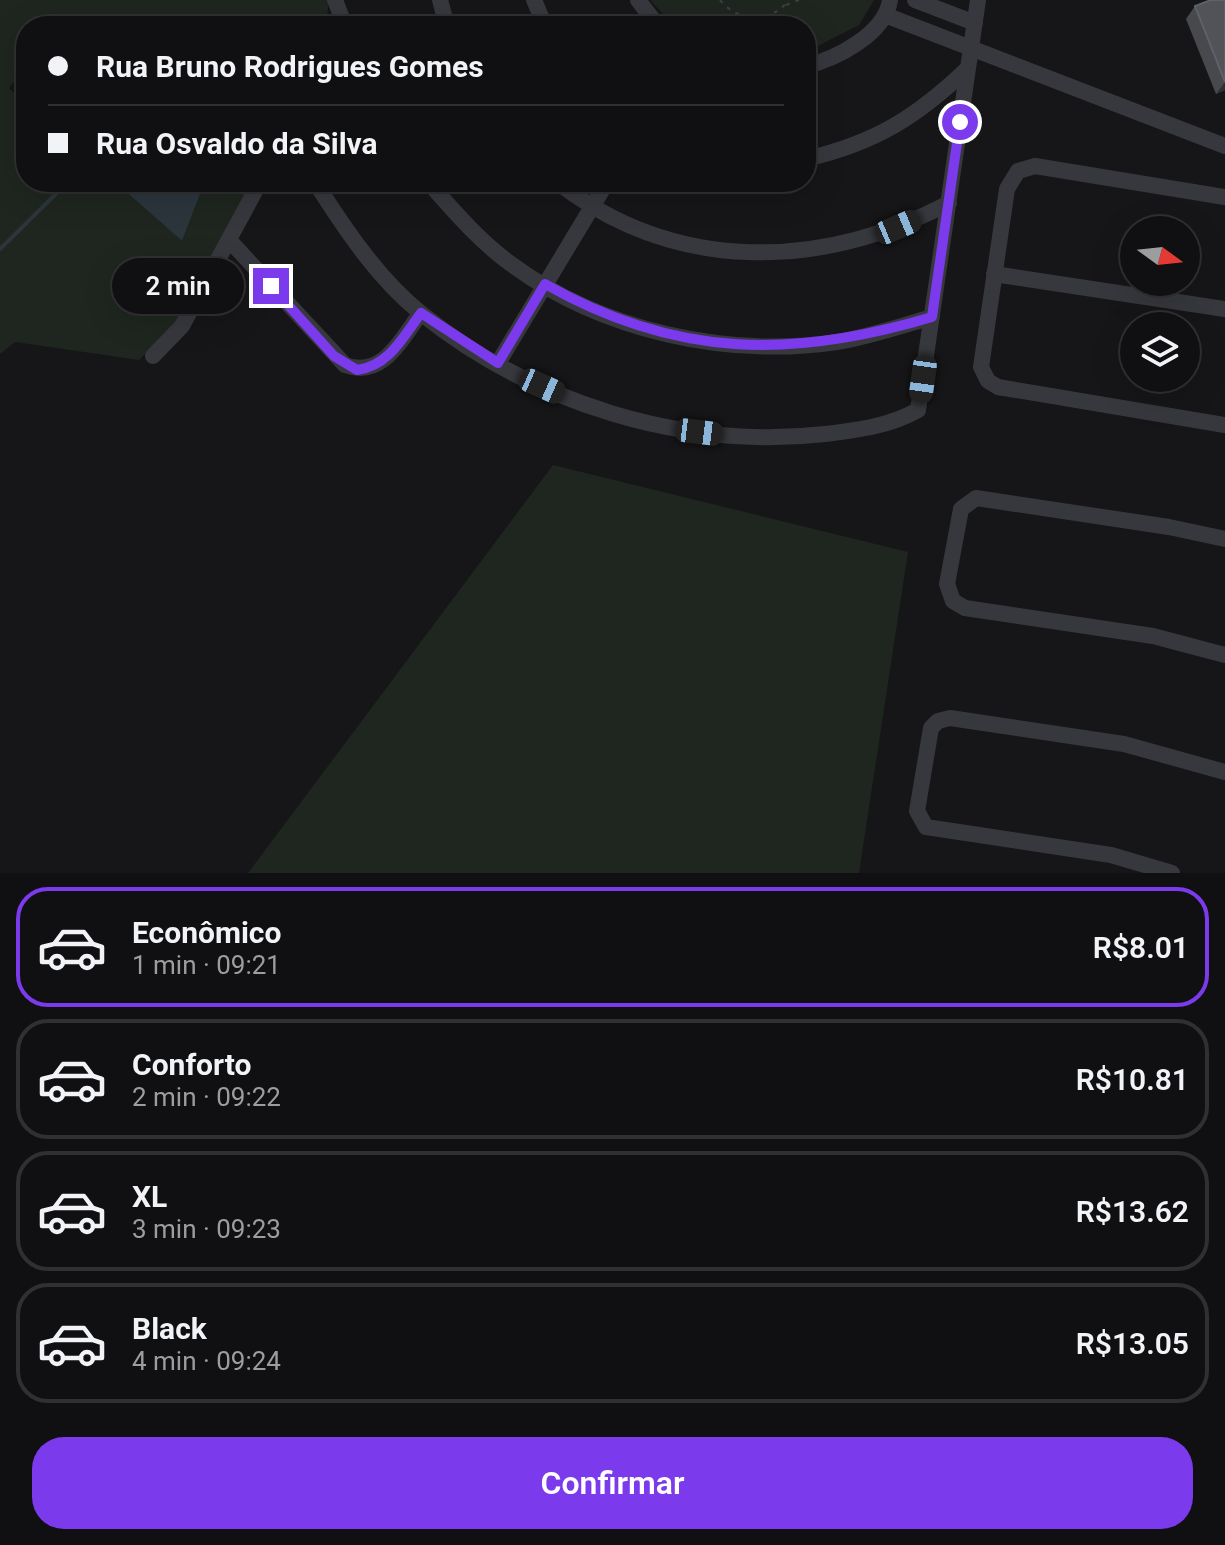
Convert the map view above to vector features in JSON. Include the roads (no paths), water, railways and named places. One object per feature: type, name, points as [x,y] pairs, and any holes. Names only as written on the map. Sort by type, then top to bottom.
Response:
[{"type":"street","points":[[638,0],[650,16]]},
{"type":"street","points":[[915,0],[975,23]]},
{"type":"street","points":[[322,192],[350,235],[421,313],[498,363],[568,398],[621,417],[674,430],[724,435],[782,439],[897,422],[918,410],[978,0]]},
{"type":"street","points":[[816,62],[842,52],[888,8],[971,49],[1225,146]]},
{"type":"street","points":[[816,157],[846,150],[896,127],[931,104],[968,68]]},
{"type":"street","points":[[1225,197],[1035,166],[1018,171],[1008,184],[981,363],[988,381],[1002,388],[1225,425]]},
{"type":"street","points":[[153,356],[182,326],[255,192]]},
{"type":"street","points":[[437,192],[467,227],[511,264],[545,284],[657,332],[743,346],[839,342],[932,317]]},
{"type":"street","points":[[572,192],[593,206],[668,238],[752,253],[794,253],[865,239],[949,203]]},
{"type":"street","points":[[498,363],[601,192]]},
{"type":"street","points":[[229,240],[345,365],[357,370],[379,365],[421,313]]},
{"type":"street","points":[[994,274],[1225,309]]},
{"type":"street","points":[[1225,539],[980,497],[967,501],[960,513],[947,584],[951,598],[965,608],[1153,636],[1225,655]]},
{"type":"street","points":[[1172,873],[1111,855],[932,829],[920,820],[917,811],[929,734],[938,721],[950,718],[1124,744],[1224,767]]},
{"type":"waterway","points":[[0,249],[58,192]]}]
